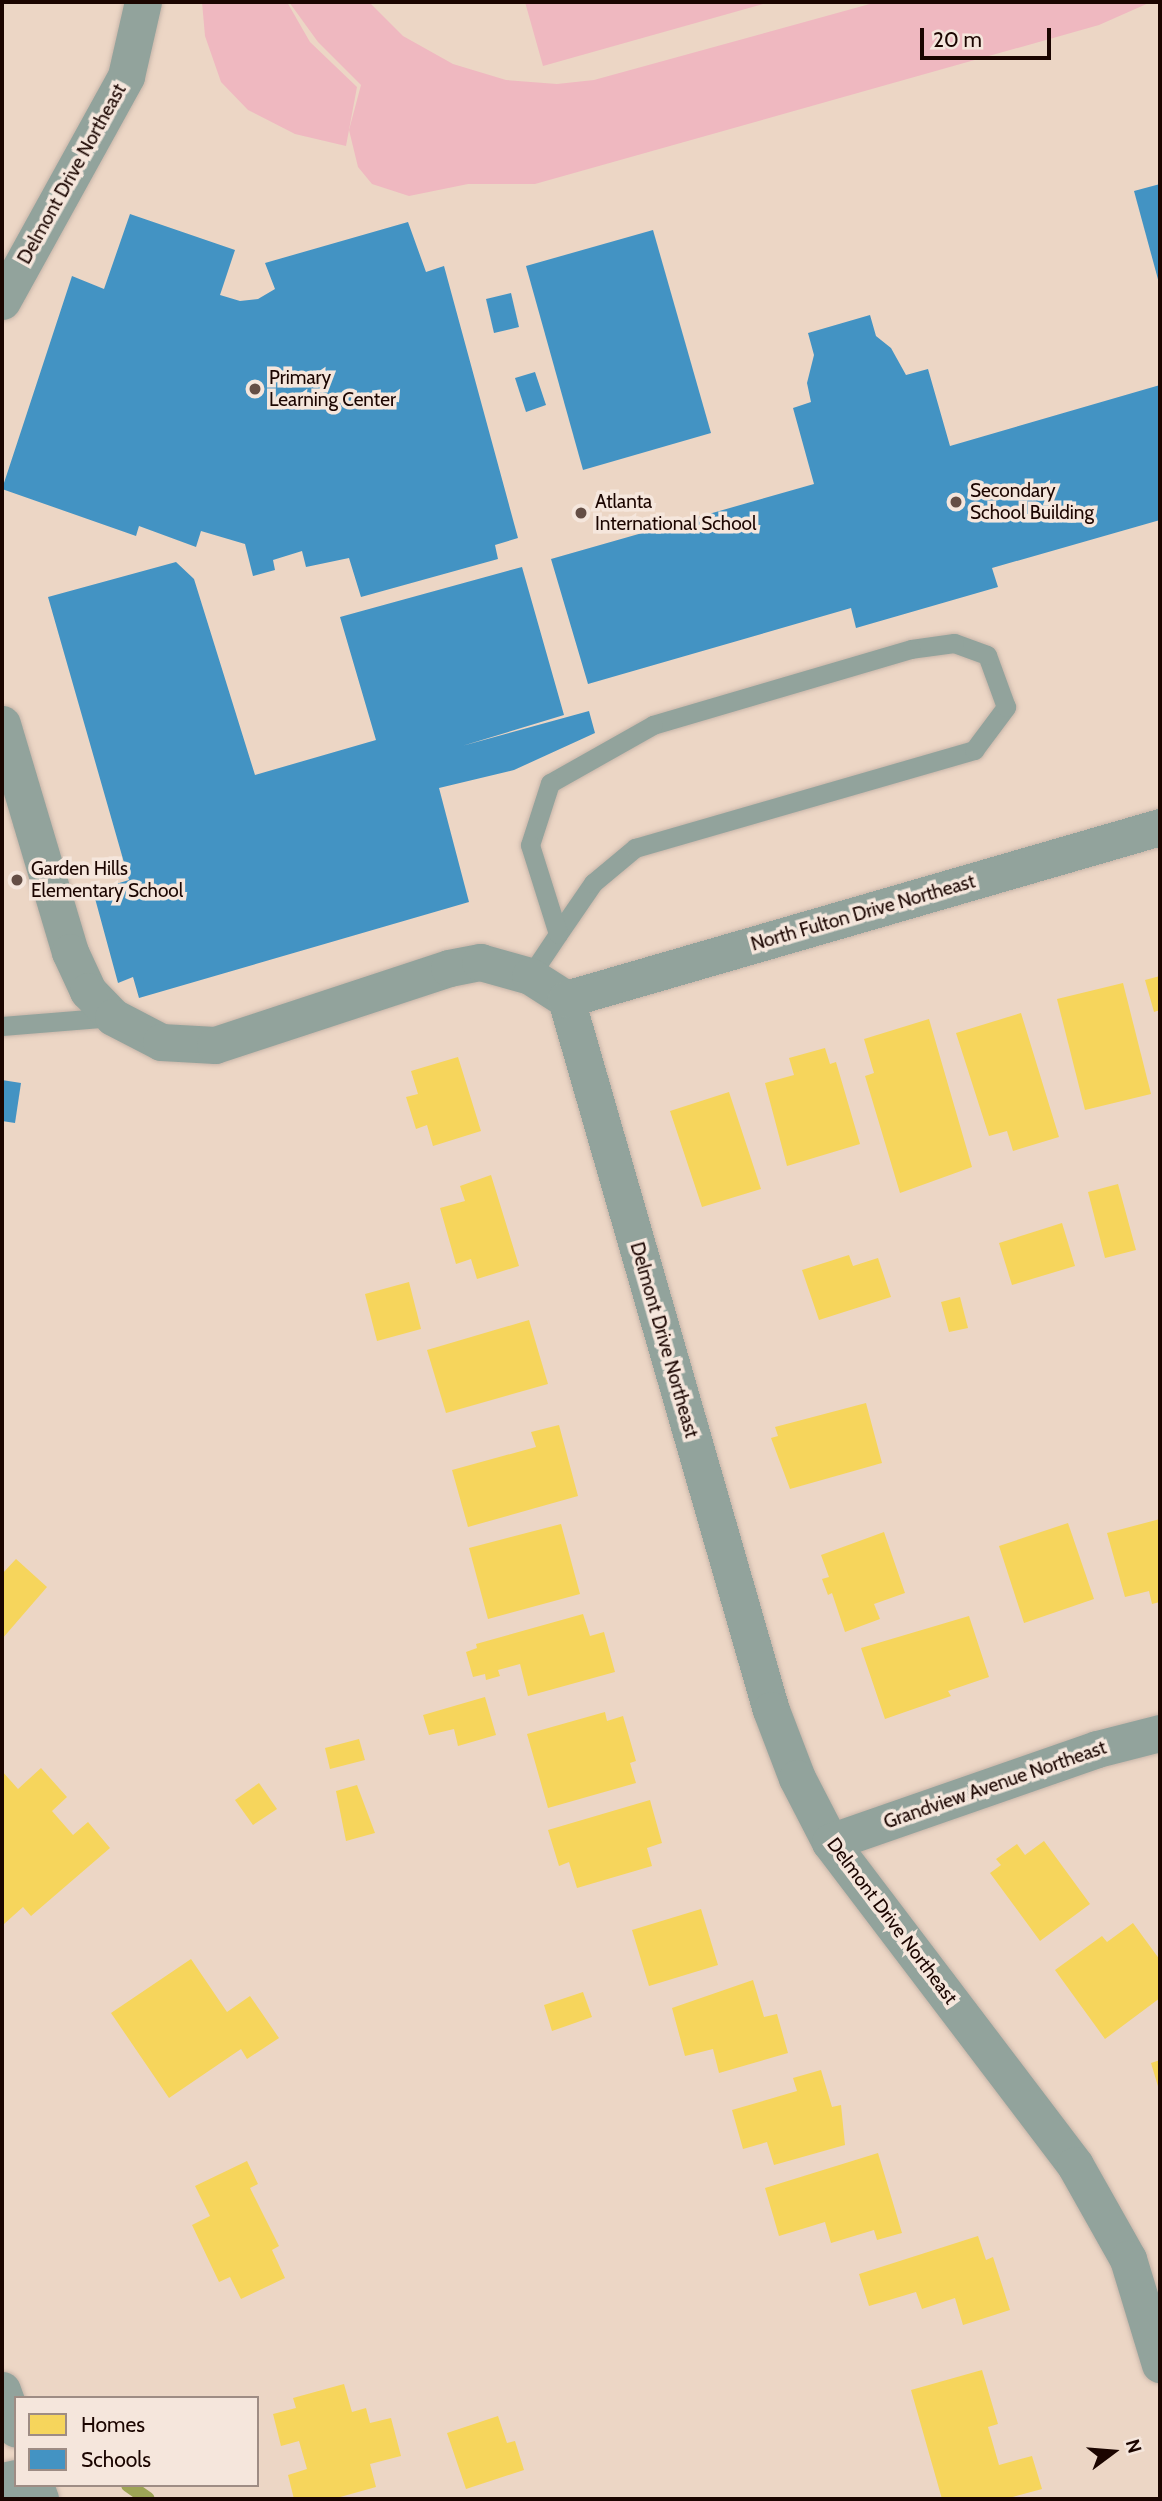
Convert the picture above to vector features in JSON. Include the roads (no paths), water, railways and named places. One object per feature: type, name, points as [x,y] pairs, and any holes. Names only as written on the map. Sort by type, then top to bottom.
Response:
[{"type":"street","name":"Delmont Drive Northeast","points":[[2,301],[126,76],[143,2]]},
{"type":"street","points":[[2,727],[70,953],[88,991],[113,1017],[161,1042],[215,1045],[449,968],[480,962],[530,976],[566,999]]},
{"type":"street","name":"North Fulton Drive Northeast","points":[[566,999],[1160,827]]},
{"type":"street","name":"Delmont Drive Northeast","points":[[566,999],[771,1710],[797,1778],[830,1842],[1075,2165],[1128,2259],[1160,2364]]},
{"type":"street","name":"Grandview Avenue Northeast","points":[[830,1842],[1097,1749],[1160,1732]]},
{"type":"street","points":[[2,2390],[14,2424]]},
{"type":"lane","points":[[530,976],[593,883],[635,848],[974,750],[1006,707],[987,655],[954,643],[898,652],[653,725],[550,783],[530,845],[558,934]]},
{"type":"lane","points":[[2,1026],[113,1017]]},
{"type":"waterway","points":[[131,2487],[148,2499]]},
{"type":"place","name":"Primary Learning Center","points":[[255,389]]},
{"type":"place","name":"Secondary School Building","points":[[956,502]]},
{"type":"place","name":"Atlanta International School","points":[[581,513]]},
{"type":"place","name":"Garden Hills Elementary School","points":[[17,880]]}]
